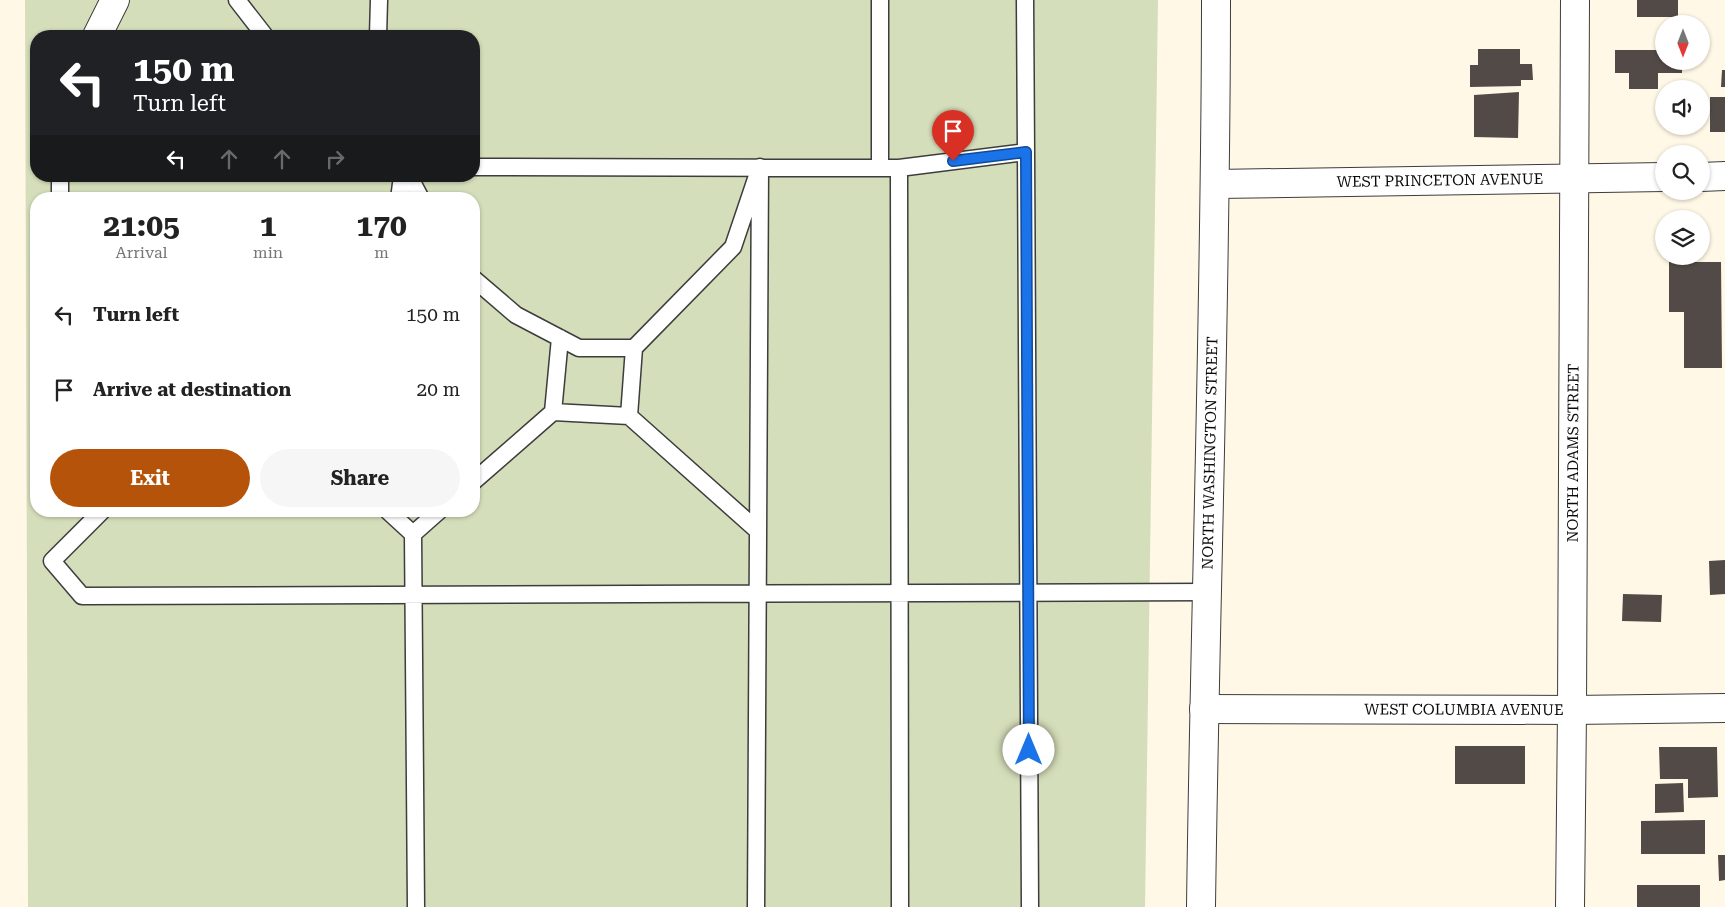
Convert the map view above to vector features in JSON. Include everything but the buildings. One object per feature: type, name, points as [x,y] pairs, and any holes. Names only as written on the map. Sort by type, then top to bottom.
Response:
[{"type":"street","points":[[100,30],[115,0]]},
{"type":"street","name":"NORTH WASHINGTON STREET","points":[[1201,907],[1216,184],[1216,0]]},
{"type":"street","name":"NORTH ADAMS STREET","points":[[1570,907],[1575,0]]},
{"type":"street","points":[[1710,176],[1725,176]]},
{"type":"street","name":"WEST PRINCETON AVENUE","points":[[1216,184],[1655,177]]},
{"type":"street","name":"WEST COLUMBIA AVENUE","points":[[1204,709],[1572,710],[1725,708]]},
{"type":"lane","points":[[236,0],[260,30]]},
{"type":"lane","points":[[378,30],[379,0]]},
{"type":"lane","points":[[880,0],[880,168]]},
{"type":"lane","points":[[1025,0],[1030,907]]},
{"type":"lane","points":[[480,167],[899,168],[1026,152]]},
{"type":"lane","points":[[629,416],[634,348],[733,247],[760,167]]},
{"type":"lane","points":[[756,907],[760,167]]},
{"type":"lane","points":[[899,168],[900,907]]},
{"type":"lane","points":[[480,284],[516,315],[579,348],[634,348]]},
{"type":"lane","points":[[480,476],[553,412],[560,338]]},
{"type":"lane","points":[[553,412],[629,416],[758,531]]},
{"type":"lane","points":[[96,517],[52,562],[82,596],[1207,592]]},
{"type":"lane","points":[[395,517],[413,534],[416,907]]},
{"type":"lane","points":[[413,534],[432,517]]},
{"type":"green space","points":[[25,0],[1158,0],[1145,907],[28,907]]},
{"type":"route","points":[[953,161],[1026,152],[1029,750]]}]
